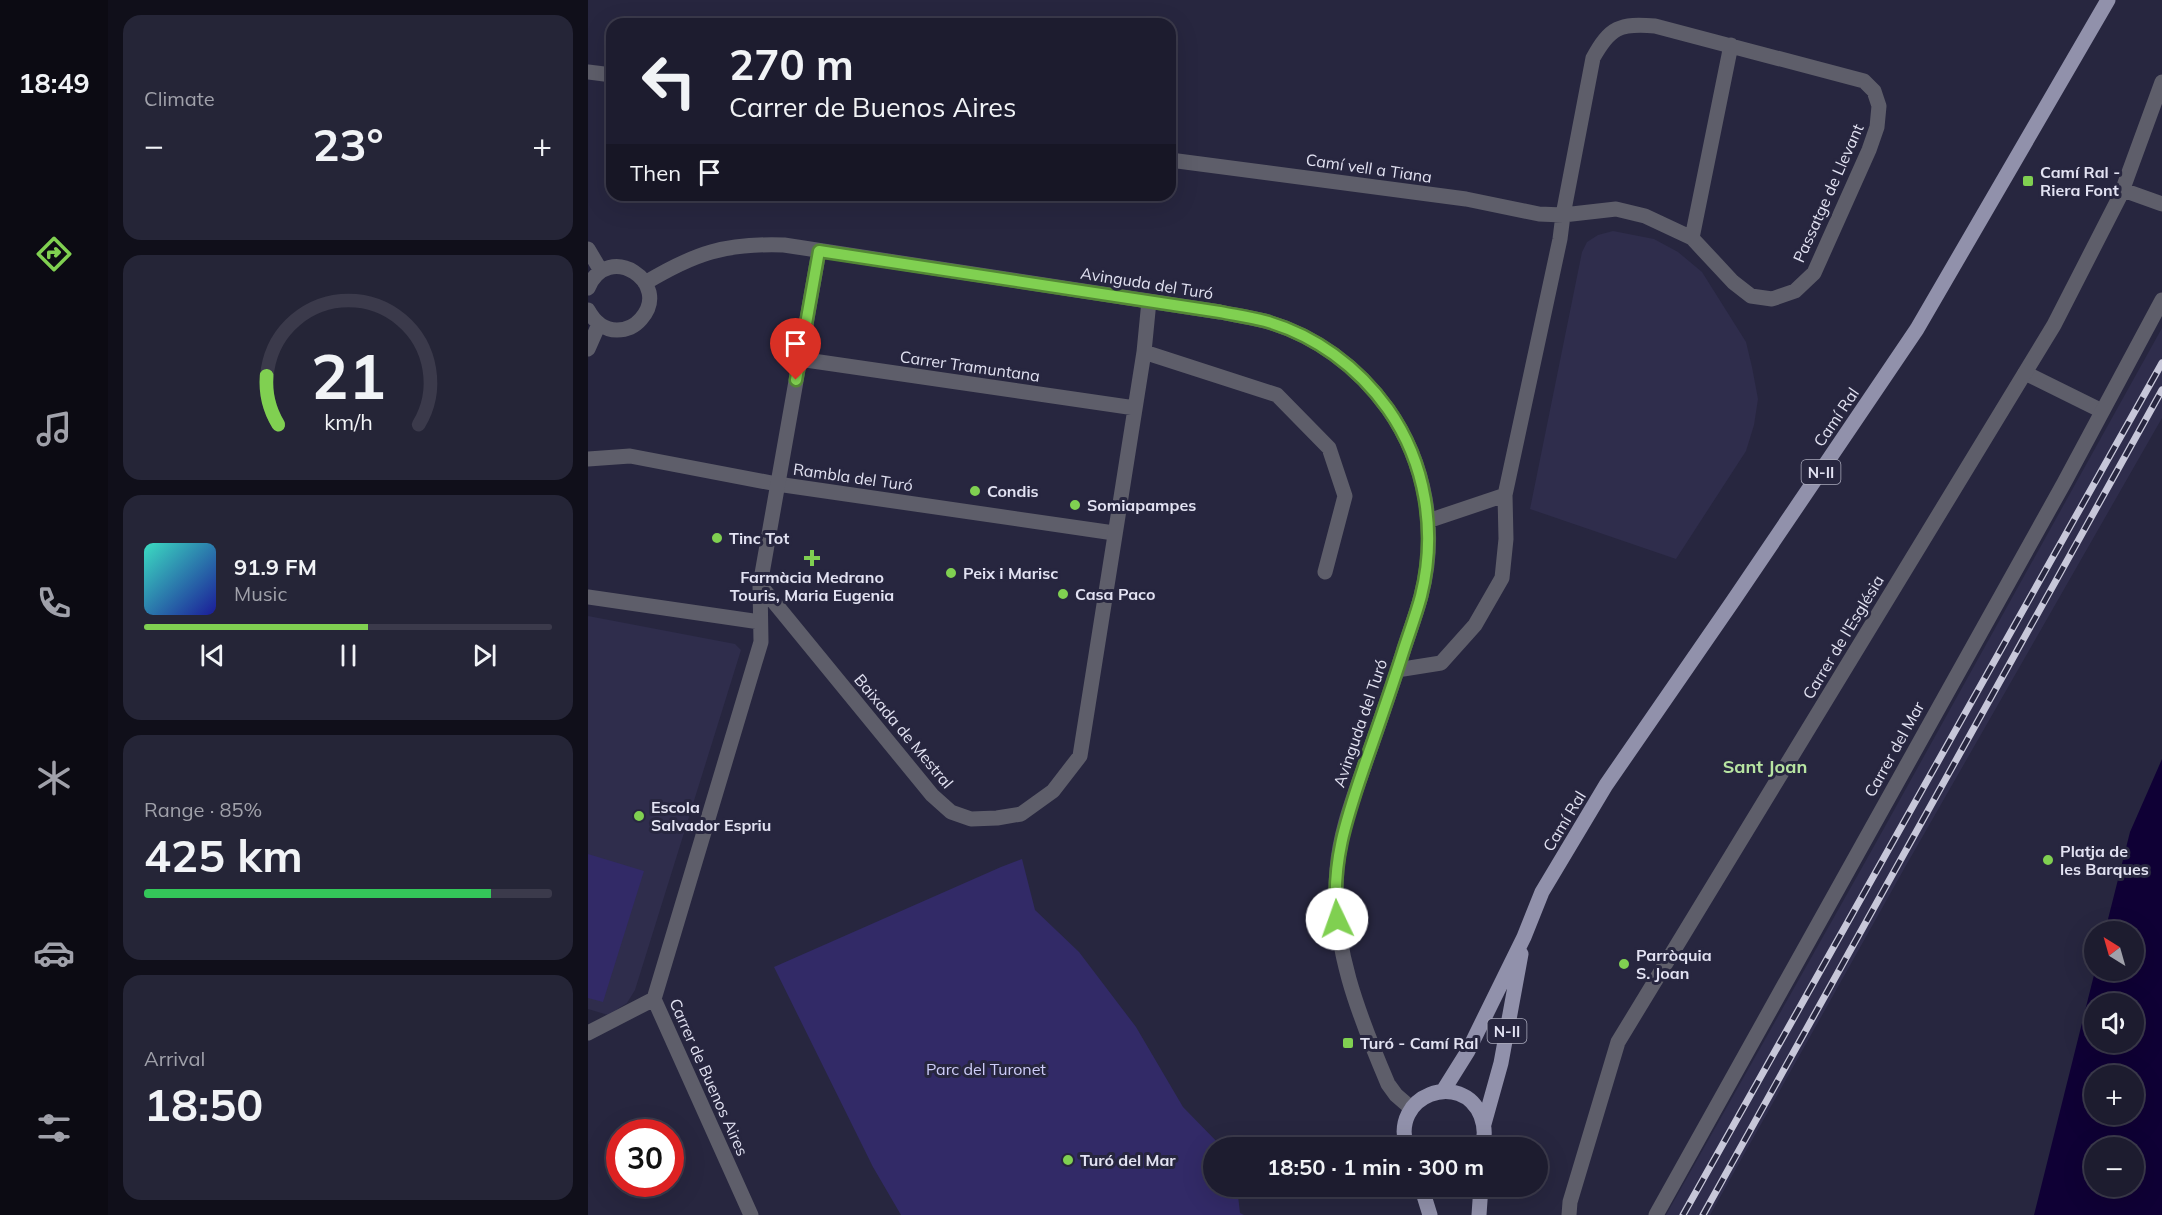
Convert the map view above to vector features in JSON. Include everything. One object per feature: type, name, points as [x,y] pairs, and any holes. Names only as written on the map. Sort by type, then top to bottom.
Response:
[{"type":"main road","name":"Camí Ral","points":[[1443,1091],[1468,1051],[1524,937],[1542,892],[1606,785],[1733,602],[1917,329],[2108,0]]},
{"type":"main road","name":"Camí Ral","points":[[1484,1124],[1502,1063],[1524,937]]},
{"type":"main road","points":[[1404,1137],[1404,1127],[1411,1108],[1425,1096],[1443,1091],[1457,1093],[1470,1100],[1479,1111],[1484,1124]]},
{"type":"main road","name":"N-II","points":[[1483,1137],[1484,1124]]},
{"type":"main road","points":[[1424,1197],[1430,1215]]},
{"type":"main road","points":[[1479,1215],[1481,1197]]},
{"type":"street","name":"Passatge de Llevant","points":[[1397,670],[1441,663],[1475,625],[1502,578],[1506,539],[1505,495],[1560,239],[1563,215],[1593,58],[1603,39],[1617,28],[1635,24],[1655,26],[1864,81],[1874,91],[1879,106],[1877,127],[1814,273],[1795,291],[1772,299],[1751,296],[1733,282],[1692,238],[1645,216],[1616,209],[1563,215]]},
{"type":"street","points":[[1692,238],[1731,45]]},
{"type":"street","points":[[588,72],[606,74]]},
{"type":"street","name":"Carrer de l'Església","points":[[1569,1215],[1570,1202],[1618,1042],[2054,325],[2123,190],[2162,82]]},
{"type":"street","name":"Camí vell a Tiana","points":[[1176,161],[1466,199],[1539,214],[1563,215]]},
{"type":"street","points":[[2123,190],[2162,204]]},
{"type":"street","name":"Avinguda del Turó","points":[[645,283],[677,264],[704,253],[732,246],[784,245],[1266,321],[1304,336],[1331,352],[1352,368],[1375,392],[1397,422],[1424,488],[1428,520],[1428,557],[1421,595],[1344,825],[1339,848],[1335,898],[1339,939],[1352,993],[1388,1084],[1396,1095],[1411,1108]]},
{"type":"street","points":[[588,249],[601,271]]},
{"type":"street","name":"Carrer de Buenos Aires","points":[[751,1215],[654,999],[761,642],[760,585],[819,251]]},
{"type":"street","points":[[588,288],[601,271],[612,267],[623,267],[634,271],[645,283],[649,294],[644,316],[636,324],[626,329],[615,330],[599,324],[588,310]]},
{"type":"street","name":"Carrer del Mar","points":[[1656,1215],[1848,875],[2162,300]]},
{"type":"street","name":"Baixada de Mestral","points":[[760,585],[932,795],[951,812],[971,819],[1021,814],[1053,791],[1080,756],[1144,352],[1149,301]]},
{"type":"street","points":[[588,349],[599,324]]},
{"type":"street","points":[[1144,352],[1277,395],[1329,448],[1345,496],[1325,572]]},
{"type":"street","name":"Carrer Tramuntana","points":[[800,359],[1135,408]]},
{"type":"street","points":[[2025,373],[2102,411]]},
{"type":"street","name":"Rambla del Turó","points":[[588,459],[630,456],[777,484],[1114,533]]},
{"type":"street","points":[[1428,520],[1505,495]]},
{"type":"street","points":[[588,597],[760,622]]},
{"type":"street","points":[[588,1034],[654,999]]},
{"type":"shaded area","points":[[1613,231],[1654,239],[1678,252],[1702,272],[1746,342],[1752,367],[1758,399],[1754,425],[1746,451],[1676,559],[1530,509],[1582,252],[1587,242],[1598,235]]},
{"type":"shaded area","points":[[2162,328],[2162,418],[1904,869],[1710,1215],[1666,1215],[1873,848]]},
{"type":"shaded area","name":"Escola Salvador Espriu","points":[[588,616],[735,644],[741,650],[635,990],[627,1003],[608,1015],[588,1009]]},
{"type":"shaded area","points":[[2162,759],[2162,1215],[2034,1215],[2084,1015],[2084,1053],[2144,1053],[2144,993],[2090,993],[2092,981],[2144,981],[2144,921],[2108,921],[2130,832]]},
{"type":"green space","points":[[588,854],[644,871],[603,1002],[588,998]]},
{"type":"green space","name":"Parc del Turonet","points":[[1022,859],[1035,910],[1079,952],[1136,1027],[1183,1107],[1212,1137],[1203,1137],[1203,1197],[1238,1197],[1240,1213],[1244,1215],[901,1215],[873,1167],[774,967]]},
{"type":"railway","points":[[1683,1215],[2162,363]]},
{"type":"railway","points":[[1703,1215],[2162,390]]},
{"type":"place","name":"Camí Ral - Riera Font","points":[[2028,181]]},
{"type":"place","name":"Condis","points":[[975,491]]},
{"type":"place","name":"Somiapampes","points":[[1075,505]]},
{"type":"place","name":"Tinc Tot","points":[[717,538]]},
{"type":"place","name":"Farmàcia Medrano Touris, Maria Eugenia","points":[[812,558]]},
{"type":"place","name":"Peix i Marisc","points":[[951,573]]},
{"type":"place","name":"Casa Paco","points":[[1063,594]]},
{"type":"place","name":"Escola Salvador Espriu","points":[[639,816]]},
{"type":"place","name":"Platja de les Barques","points":[[2048,860]]},
{"type":"place","name":"Parròquia S. Joan","points":[[1624,964]]},
{"type":"place","name":"Turó - Camí Ral","points":[[1348,1043]]},
{"type":"place","name":"Turó del Mar","points":[[1068,1160]]},
{"type":"district","name":"Sant Joan","points":[[1765,766]]},
{"type":"route","points":[[796,380],[819,251],[1266,321],[1304,336],[1352,368],[1375,392],[1397,422],[1414,457],[1424,488],[1428,520],[1428,557],[1421,595],[1344,825],[1336,872],[1337,919]]}]
